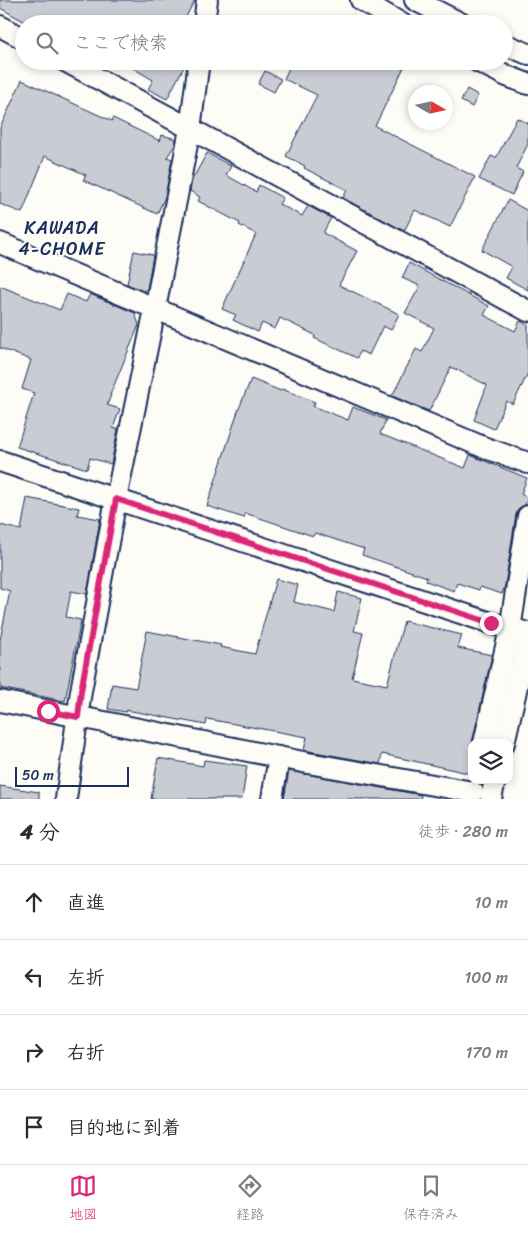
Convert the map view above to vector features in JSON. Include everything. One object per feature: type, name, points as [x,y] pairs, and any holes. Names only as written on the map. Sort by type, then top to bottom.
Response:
[{"type":"street","points":[[205,15],[207,0]]},
{"type":"street","points":[[361,0],[387,15]]},
{"type":"street","points":[[415,0],[444,15]]},
{"type":"street","points":[[0,26],[15,34]]},
{"type":"street","points":[[513,48],[528,54]]},
{"type":"street","points":[[82,70],[528,311]]},
{"type":"street","points":[[66,799],[81,691],[116,499],[190,129],[198,70]]},
{"type":"street","points":[[495,70],[528,84]]},
{"type":"street","points":[[0,243],[155,310],[528,464]]},
{"type":"street","points":[[0,461],[522,633]]},
{"type":"street","points":[[505,739],[522,633],[528,516]]},
{"type":"street","points":[[485,739],[522,633]]},
{"type":"street","points":[[0,701],[308,763],[478,793],[490,784]]},
{"type":"street","points":[[272,799],[279,757]]},
{"type":"building","points":[[0,0],[195,0],[187,15],[15,16],[0,8]]},
{"type":"building","points":[[136,70],[182,70],[167,99],[148,89],[153,80]]},
{"type":"building","points":[[288,70],[403,70],[375,126],[475,177],[450,227],[415,210],[404,231],[343,198],[347,190],[304,168],[305,166],[286,156],[317,95],[284,79]]},
{"type":"building","points":[[265,71],[281,79],[274,92],[258,84]]},
{"type":"building","points":[[22,80],[112,121],[113,118],[160,141],[162,135],[176,139],[175,145],[167,157],[172,159],[165,197],[157,214],[83,180],[86,175],[45,156],[22,213],[0,204],[0,128]]},
{"type":"building","points":[[467,89],[478,95],[472,107],[461,101]]},
{"type":"building","points":[[517,118],[528,123],[528,144],[516,168],[523,172],[512,195],[479,179],[491,156],[496,158]]},
{"type":"building","points":[[207,153],[231,166],[226,175],[256,192],[259,185],[283,198],[279,204],[302,216],[308,206],[331,218],[323,233],[357,251],[339,285],[399,314],[391,330],[383,326],[369,355],[360,351],[357,358],[314,338],[315,335],[280,318],[275,329],[262,323],[258,332],[233,320],[236,315],[222,309],[256,234],[239,225],[240,223],[198,201],[200,197],[190,191],[192,180]]},
{"type":"building","points":[[508,200],[528,211],[528,290],[506,278],[512,267],[482,250]]},
{"type":"building","points":[[134,251],[153,255],[147,289],[143,291],[127,284]]},
{"type":"building","points":[[409,263],[489,306],[484,315],[515,331],[520,321],[528,325],[528,373],[513,404],[506,401],[494,429],[474,420],[487,385],[451,367],[429,411],[392,396],[416,349],[422,352],[434,328],[405,313],[420,286],[402,278]]},
{"type":"building","points":[[0,286],[60,310],[67,294],[86,302],[90,294],[135,313],[139,325],[107,405],[120,409],[113,428],[118,429],[111,464],[90,458],[87,469],[17,447],[34,393],[22,389],[31,360],[0,348]]},
{"type":"building","points":[[251,379],[315,402],[313,406],[348,420],[353,407],[386,420],[380,434],[465,468],[470,455],[527,478],[521,494],[528,498],[525,505],[519,508],[516,514],[502,594],[480,587],[479,590],[457,583],[454,591],[426,581],[427,577],[362,555],[364,549],[315,533],[313,536],[245,513],[244,518],[207,506],[238,411]]},
{"type":"building","points":[[27,498],[79,508],[77,515],[100,519],[87,594],[71,591],[66,617],[81,620],[65,701],[0,688],[0,640],[10,591],[0,588],[0,525],[21,530]]},
{"type":"building","points":[[276,579],[298,585],[294,602],[334,612],[338,592],[362,598],[354,631],[363,633],[352,678],[387,685],[404,621],[462,635],[458,648],[492,655],[473,739],[468,739],[468,773],[382,754],[380,764],[304,750],[307,737],[207,719],[206,725],[126,710],[126,712],[108,709],[112,684],[136,688],[147,631],[221,645],[220,647],[255,654]]},
{"type":"building","points":[[158,758],[203,766],[204,760],[247,766],[242,799],[151,799]]},
{"type":"building","points":[[289,771],[421,795],[420,799],[284,799]]},
{"type":"building","points":[[0,786],[39,792],[39,799],[0,799]]},
{"type":"district","name":"KAWADA 4-CHOME","points":[[62,238]]},
{"type":"route","points":[[48,711],[78,717],[81,691],[116,499],[491,623]]}]
